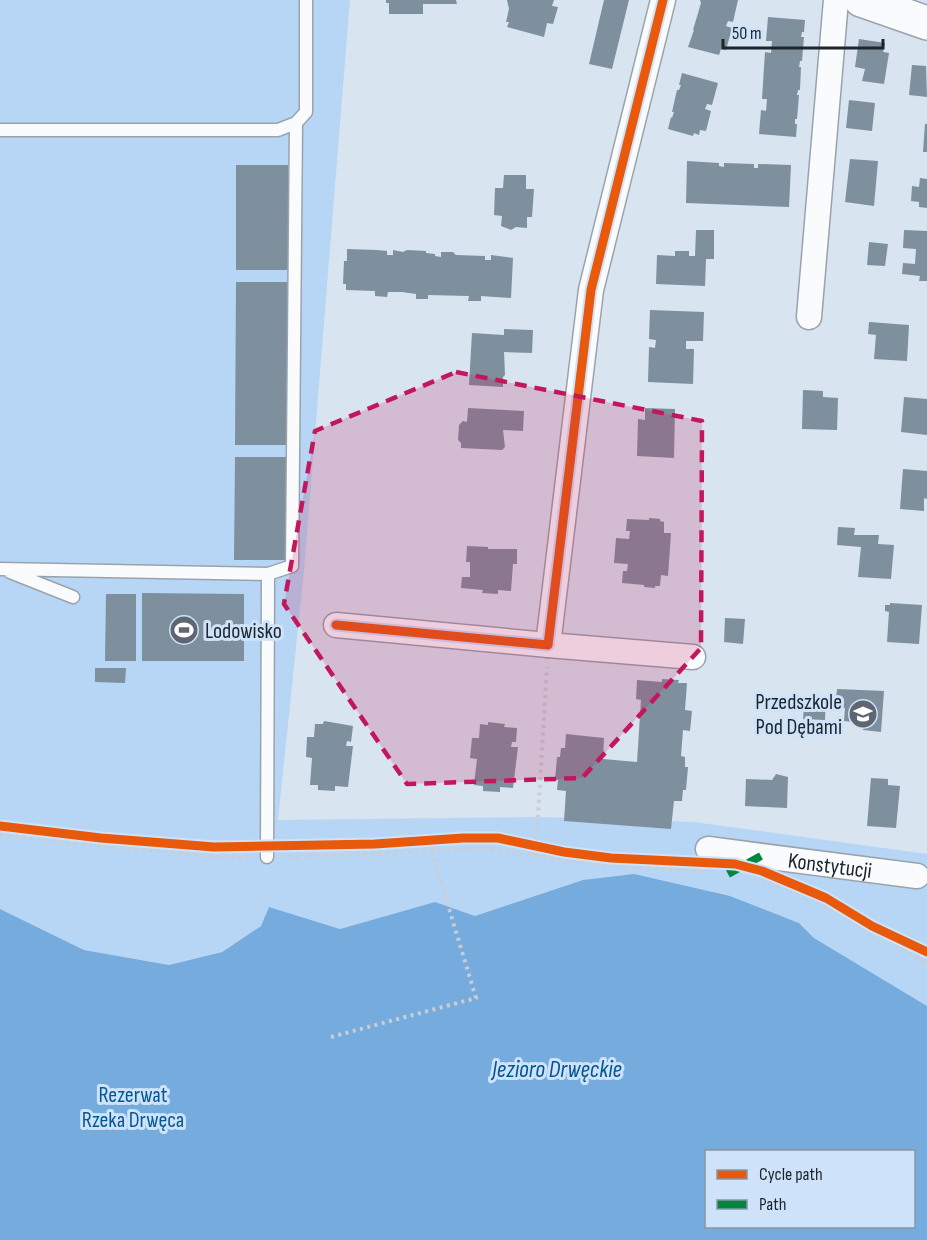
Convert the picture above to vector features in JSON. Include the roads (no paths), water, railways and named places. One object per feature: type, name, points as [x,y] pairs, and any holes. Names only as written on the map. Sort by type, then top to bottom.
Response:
[{"type":"street","points":[[548,645],[591,290],[663,0]]},
{"type":"street","points":[[809,317],[836,0]]},
{"type":"street","points":[[861,0],[927,23]]},
{"type":"street","points":[[336,625],[693,657]]},
{"type":"street","name":"Konstytucji","points":[[705,861],[924,877]]},
{"type":"lane","points":[[0,130],[278,130],[296,123],[306,112],[306,0]]},
{"type":"lane","points":[[2,569],[268,574],[292,566],[296,123]]},
{"type":"lane","points":[[2,569],[73,597]]},
{"type":"lane","points":[[267,852],[268,574]]},
{"type":"water","name":"Jezioro Drwęckie","points":[[634,874],[730,896],[799,923],[814,938],[927,1006],[927,1240],[0,1240],[0,909],[84,950],[169,965],[222,952],[261,926],[269,907],[340,929],[435,902],[475,916],[583,880]]},
{"type":"place","name":"Lodowisko","points":[[184,630]]},
{"type":"place","name":"Przedszkole Pod Dębami","points":[[863,714]]},
{"type":"park label","name":"Rezerwat Rzeka Drwęca","points":[[133,1106]]}]
